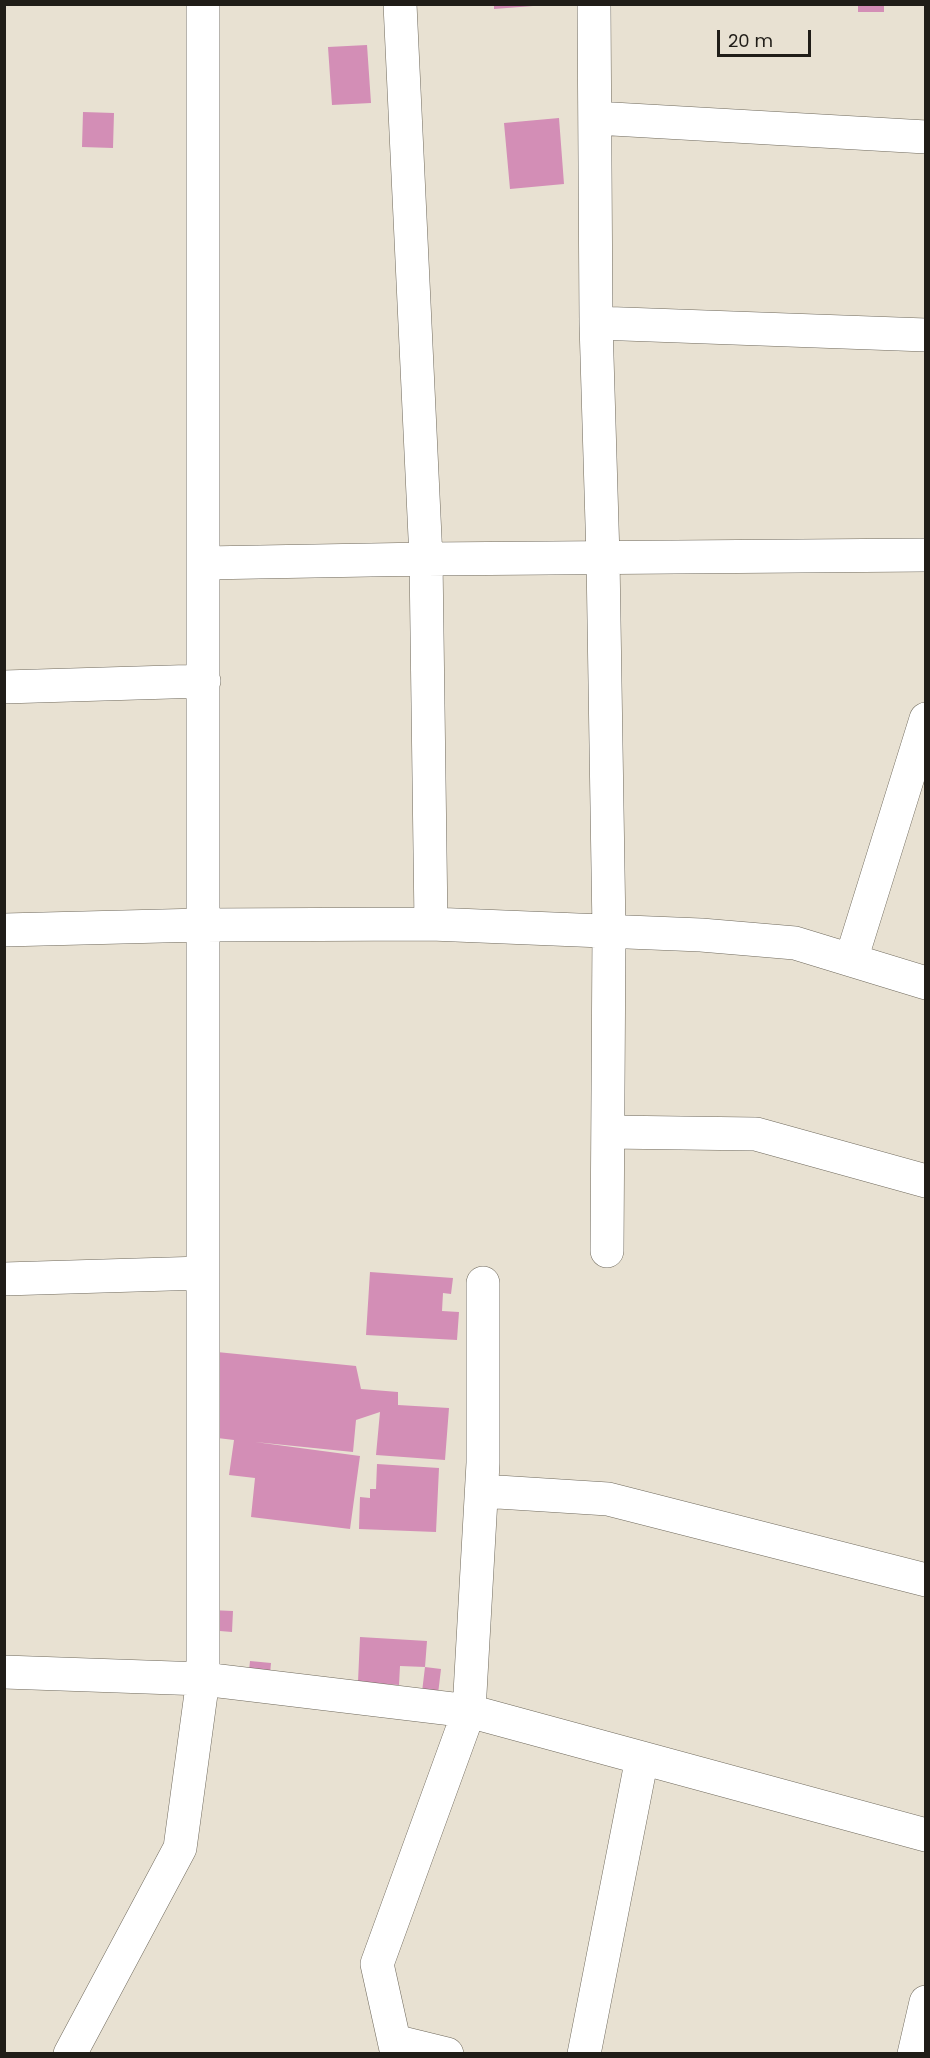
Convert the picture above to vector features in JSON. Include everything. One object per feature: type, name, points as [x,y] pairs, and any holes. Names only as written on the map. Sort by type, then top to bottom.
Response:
[{"type":"street","points":[[70,2054],[180,1848],[203,1679],[203,4]]},
{"type":"street","points":[[400,4],[426,559],[431,924]]},
{"type":"street","points":[[594,4],[596,323],[603,558],[609,931],[607,1251]]},
{"type":"street","points":[[595,118],[926,136]]},
{"type":"street","points":[[596,323],[926,334]]},
{"type":"street","points":[[204,563],[926,555]]},
{"type":"street","points":[[4,687],[204,681]]},
{"type":"street","points":[[851,960],[926,719]]},
{"type":"street","points":[[4,930],[202,925],[431,924],[609,931],[795,943],[926,983]]},
{"type":"street","points":[[608,1132],[756,1134],[926,1181]]},
{"type":"street","points":[[4,1279],[203,1273]]},
{"type":"street","points":[[447,2054],[395,2047],[377,1964],[469,1711],[482,1491],[483,1283]]},
{"type":"street","points":[[482,1491],[608,1499],[926,1580]]},
{"type":"street","points":[[4,1672],[203,1679],[469,1711],[926,1835]]},
{"type":"street","points":[[584,2054],[642,1758]]},
{"type":"street","points":[[914,2054],[926,2002]]},
{"type":"building","points":[[494,4],[533,4],[533,6],[494,9]]},
{"type":"building","points":[[858,4],[884,4],[884,12],[858,12]]},
{"type":"building","points":[[367,45],[371,103],[332,105],[328,47]]},
{"type":"building","points":[[83,112],[114,113],[113,148],[82,147]]},
{"type":"building","points":[[559,118],[564,184],[510,189],[504,123]]},
{"type":"building","points":[[370,1272],[453,1278],[451,1294],[443,1293],[442,1311],[459,1312],[457,1340],[366,1335]]},
{"type":"building","points":[[217,1352],[356,1366],[361,1389],[398,1392],[398,1405],[449,1408],[445,1460],[376,1455],[380,1412],[356,1420],[353,1452],[255,1442],[360,1456],[350,1529],[251,1517],[255,1478],[229,1475],[234,1440],[209,1437]]},
{"type":"building","points":[[377,1464],[439,1468],[436,1532],[359,1529],[360,1497],[370,1498],[370,1489],[376,1489]]},
{"type":"building","points":[[210,1610],[233,1611],[232,1632],[208,1630]]},
{"type":"building","points":[[360,1637],[427,1641],[425,1667],[400,1666],[399,1685],[358,1682]]},
{"type":"building","points":[[250,1661],[271,1663],[270,1674],[248,1681]]},
{"type":"building","points":[[425,1667],[441,1669],[438,1694],[422,1692]]}]
